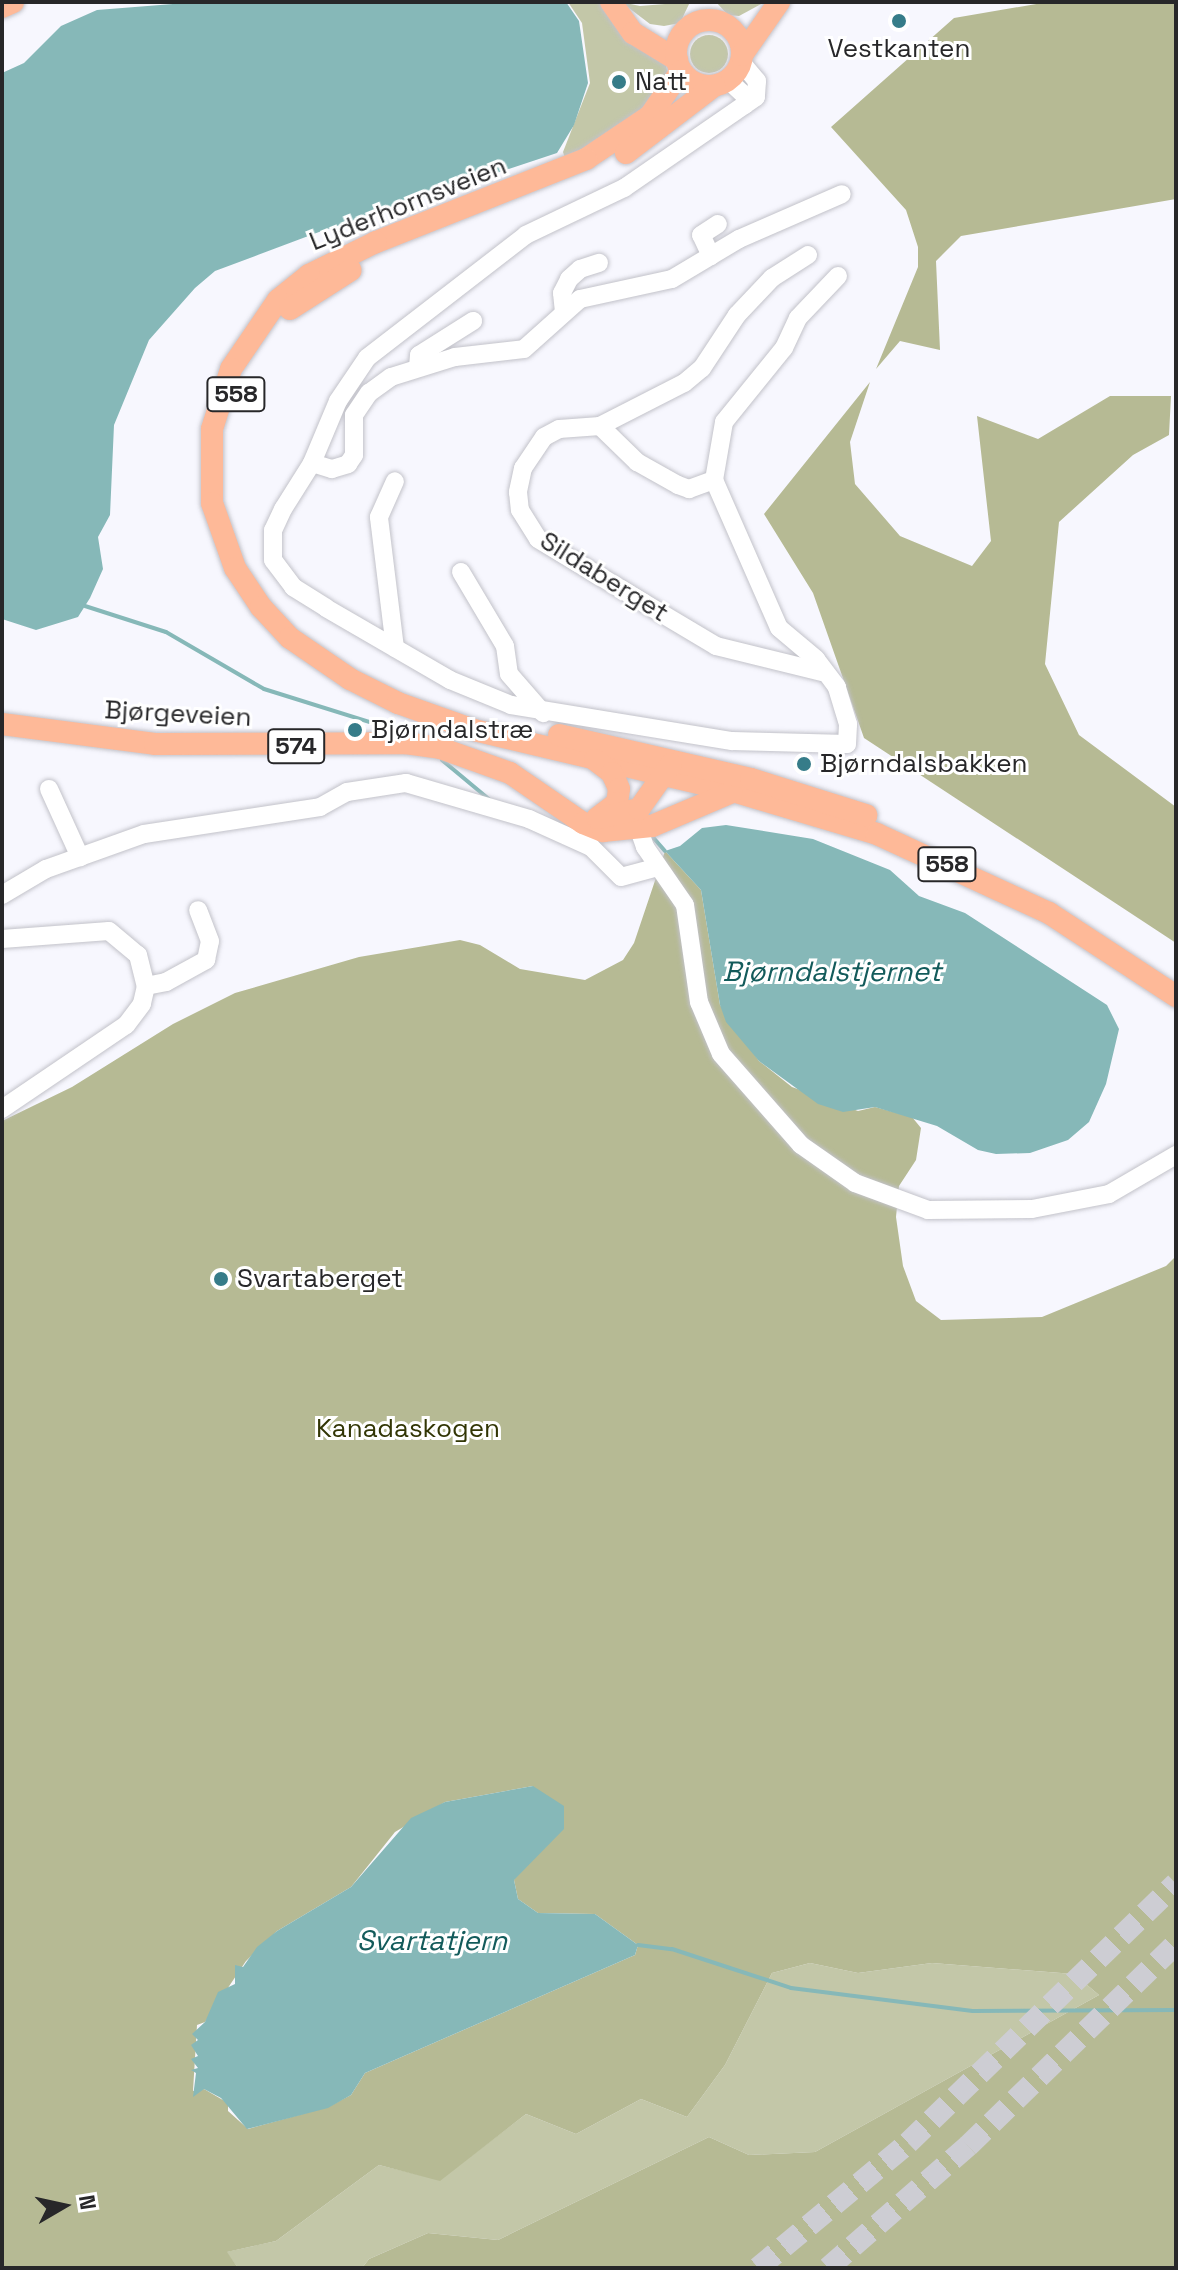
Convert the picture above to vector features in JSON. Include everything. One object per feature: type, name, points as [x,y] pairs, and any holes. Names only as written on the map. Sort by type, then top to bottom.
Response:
[{"type":"main road","points":[[2,7],[13,2]]},
{"type":"main road","name":"Lyderhornsveien","points":[[726,25],[778,2]]},
{"type":"main road","name":"Lyderhornsveien","points":[[778,2],[731,71],[594,172],[381,255],[305,296],[277,322],[244,375],[230,414],[223,463],[229,513],[248,561],[284,610],[332,652],[390,685],[455,710],[877,834],[1049,913]]},
{"type":"main road","points":[[616,10],[651,29],[686,29],[705,20],[726,25],[738,38],[731,71],[692,82],[679,66],[633,33],[616,10]]},
{"type":"main road","name":"558","points":[[679,66],[678,42],[686,29]]},
{"type":"main road","name":"Lyderhornsveien","points":[[679,66],[650,116],[586,159],[376,242],[294,286],[264,316],[240,351],[212,429],[212,503],[226,546],[248,589],[290,638],[350,679],[420,713],[594,759],[798,792],[881,821],[991,874],[1176,996]]},
{"type":"main road","name":"Bjørgeveien","points":[[2,724],[178,746],[422,745],[492,764],[603,831],[733,791]]},
{"type":"main road","points":[[594,759],[612,773],[619,789],[617,803],[597,818]]},
{"type":"main road","points":[[636,820],[665,807],[671,771]]},
{"type":"main road","name":"Bjørgeveien","points":[[573,815],[636,820]]},
{"type":"street","points":[[731,71],[745,96],[745,105],[624,188],[526,235],[367,358],[338,401],[312,463],[273,530],[273,560],[293,587],[475,692],[543,713],[732,741],[847,744],[842,699],[828,675],[779,628],[714,480],[724,422],[784,348],[798,318],[838,276]]},
{"type":"street","points":[[312,463],[332,469],[348,464],[354,455],[354,415],[369,393],[391,377],[418,367],[524,349],[580,299],[672,279],[711,256],[842,194]]},
{"type":"street","points":[[711,256],[701,235],[718,224]]},
{"type":"street","name":"Sildaberget","points":[[808,255],[772,278],[737,315],[702,368],[684,383],[600,426],[559,429],[531,451],[518,492],[520,510],[538,539],[716,646],[828,675]]},
{"type":"street","points":[[564,312],[562,293],[569,279],[580,269],[599,263]]},
{"type":"street","points":[[418,367],[419,355],[473,321]]},
{"type":"street","points":[[600,426],[637,462],[678,485],[689,489],[714,480]]},
{"type":"street","points":[[395,481],[379,517],[395,648]]},
{"type":"street","points":[[461,572],[505,646],[509,674],[543,713]]},
{"type":"street","points":[[2,895],[80,857],[144,834],[320,807],[347,792],[406,783],[541,824],[591,847],[621,877],[633,878],[658,867]]},
{"type":"street","points":[[49,789],[80,857]]},
{"type":"street","points":[[636,820],[658,867],[685,905],[699,1002],[721,1054],[801,1145],[855,1183],[928,1210],[964,1214],[1032,1209],[1109,1194],[1176,1155]]},
{"type":"street","points":[[146,986],[166,982],[206,960],[210,941],[198,910]]},
{"type":"street","points":[[2,939],[109,931],[138,955],[146,986],[142,1004],[126,1025],[2,1109]]},
{"type":"green space","points":[[568,2],[607,2],[665,63],[668,74],[664,88],[614,134],[566,161],[563,152],[590,83],[582,23]]},
{"type":"green space","points":[[621,2],[640,6],[690,2],[680,23],[664,26],[650,24]]},
{"type":"green space","points":[[716,2],[765,2],[739,16],[728,15]]},
{"type":"green space","points":[[1048,2],[1176,2],[1176,199],[961,236],[936,261],[940,350],[900,341],[876,369],[918,267],[918,247],[906,210],[831,127],[954,18]]},
{"type":"green space","points":[[709,35],[722,41],[728,54],[722,67],[709,73],[696,67],[690,54],[696,41]]},
{"type":"green space","points":[[870,382],[850,442],[855,484],[900,536],[972,566],[991,541],[977,416],[1038,439],[1110,396],[1171,396],[1169,435],[1133,455],[1059,522],[1045,664],[1079,735],[1176,807],[1176,943],[864,738],[813,593],[764,514]]},
{"type":"green space","name":"Kanadaskogen","points":[[665,851],[701,890],[720,1005],[759,1061],[792,1087],[858,1111],[875,1107],[912,1117],[921,1128],[916,1160],[899,1186],[896,1217],[903,1266],[916,1301],[941,1320],[1042,1317],[1166,1266],[1176,1256],[1176,2268],[362,2268],[369,2259],[428,2233],[498,2240],[709,2137],[749,2155],[815,2152],[1099,1995],[1074,1974],[932,1963],[858,1973],[810,1963],[772,1973],[725,2065],[687,2117],[641,2099],[576,2134],[526,2114],[440,2181],[379,2165],[276,2241],[227,2252],[238,2268],[2,2268],[2,1121],[72,1087],[173,1024],[235,993],[359,957],[460,940],[480,945],[520,969],[585,980],[623,960],[634,943]],"holes":[[[533,1786],[514,1880],[518,1899],[538,1913],[595,1914],[638,1945],[635,1955],[365,2073],[351,2095],[328,2107],[248,2129],[228,2111],[228,2103],[204,2089],[193,2091],[197,2025],[205,2022],[246,1961],[277,1931],[351,1887],[395,1832],[445,1802]]]},
{"type":"green space","points":[[810,1963],[858,1973],[932,1963],[1074,1974],[1099,1995],[815,2152],[749,2155],[709,2137],[498,2240],[428,2233],[369,2259],[362,2268],[238,2268],[226,2252],[276,2241],[379,2165],[440,2180],[526,2114],[576,2134],[641,2099],[687,2117],[725,2065],[772,1973]]},
{"type":"water","points":[[198,2],[566,2],[579,21],[588,83],[574,125],[557,153],[319,232],[215,271],[195,288],[149,340],[114,425],[110,515],[98,537],[103,569],[90,598],[78,617],[36,630],[2,619],[2,73],[24,63],[61,26],[97,10]]},
{"type":"water","name":"Bjørndalstjernet","points":[[726,825],[813,839],[890,870],[919,896],[965,913],[1107,1005],[1119,1029],[1106,1084],[1089,1122],[1068,1140],[1030,1153],[996,1154],[978,1150],[937,1126],[875,1107],[843,1112],[818,1104],[759,1061],[726,1022],[720,1005],[701,890],[665,851],[680,846],[702,828]]},
{"type":"water","name":"Svartatjern","points":[[533,1786],[564,1806],[564,1829],[514,1880],[518,1899],[538,1913],[595,1914],[638,1945],[635,1955],[365,2073],[351,2095],[328,2108],[247,2129],[221,2098],[204,2089],[193,2097],[196,2073],[191,2070],[198,2068],[191,2059],[198,2056],[191,2045],[198,2040],[192,2034],[205,2022],[218,1992],[235,1984],[235,1965],[243,1967],[257,1947],[277,1931],[351,1887],[411,1818],[445,1802]]},
{"type":"waterway","points":[[85,606],[166,632],[264,689],[414,736]]},
{"type":"waterway","points":[[442,760],[490,800]]},
{"type":"waterway","points":[[651,835],[665,851]]},
{"type":"waterway","points":[[638,1945],[672,1949],[791,1988],[973,2011],[1176,2010]]},
{"type":"tunnel","points":[[758,2268],[908,2143],[1176,1883]]},
{"type":"tunnel","points":[[828,2268],[968,2146],[1176,1944]]},
{"type":"place","name":"Vestkanten","points":[[899,21]]},
{"type":"place","name":"Natt","points":[[619,82]]},
{"type":"place","name":"Bjørndalstræ","points":[[355,730]]},
{"type":"place","name":"Bjørndalsbakken","points":[[804,764]]},
{"type":"place","name":"Svartaberget","points":[[221,1279]]}]
